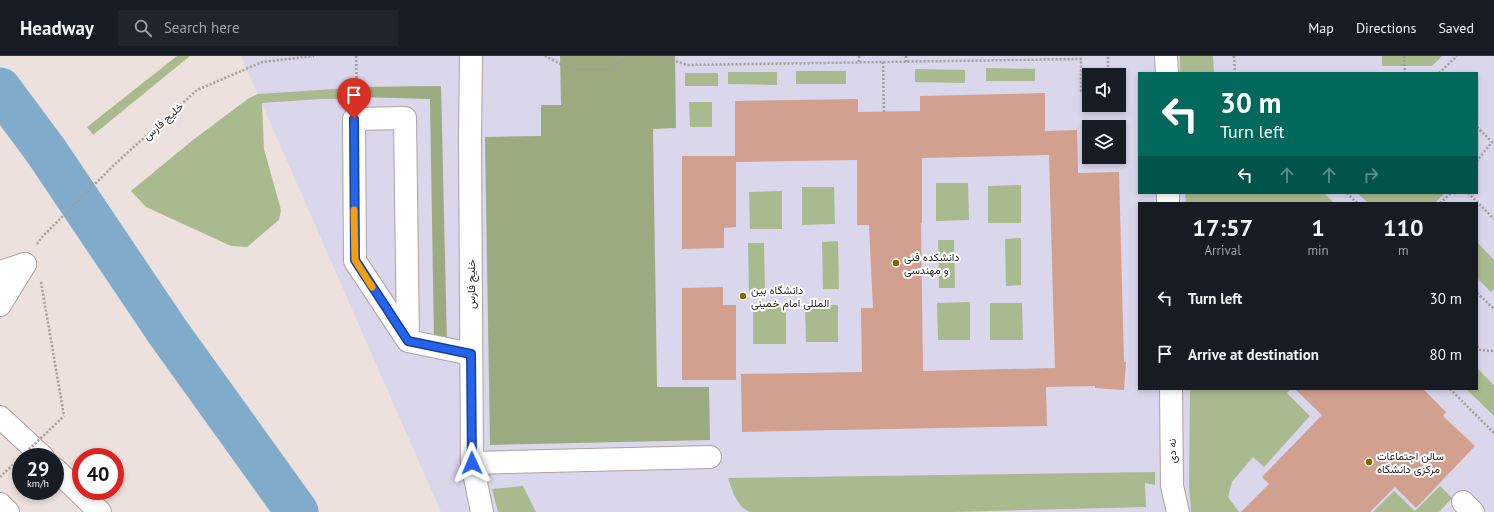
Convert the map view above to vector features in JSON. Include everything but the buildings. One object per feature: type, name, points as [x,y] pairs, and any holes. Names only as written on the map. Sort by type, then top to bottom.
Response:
[{"type":"street","name":"خلیج فارس","points":[[471,56],[470,146],[472,463],[482,512]]},
{"type":"street","points":[[1166,56],[1167,72]]},
{"type":"street","points":[[408,341],[405,118],[354,119],[355,260],[408,341],[471,354]]},
{"type":"street","points":[[0,272],[25,264],[0,305]]},
{"type":"street","name":"نه دی","points":[[1171,390],[1172,486],[1178,512]]},
{"type":"street","points":[[0,416],[33,448]]},
{"type":"street","points":[[472,463],[710,457]]},
{"type":"street","points":[[64,478],[100,512]]},
{"type":"street","points":[[0,504],[8,512]]},
{"type":"path","name":"خلیج فارس","points":[[42,237],[115,164],[197,90],[262,62],[314,56]]},
{"type":"path","points":[[356,56],[357,119]]},
{"type":"path","points":[[545,56],[572,70],[610,69],[628,56]]},
{"type":"path","points":[[661,56],[687,65],[1081,59],[1082,91]]},
{"type":"path","points":[[858,56],[859,62]]},
{"type":"path","points":[[906,56],[906,62]]},
{"type":"path","points":[[1108,56],[1108,68]]},
{"type":"path","points":[[1234,56],[1235,72]]},
{"type":"path","points":[[1404,56],[1405,72]]},
{"type":"path","points":[[1440,72],[1457,56]]},
{"type":"path","points":[[882,62],[884,112]]},
{"type":"path","points":[[1478,128],[1492,142],[1478,160]]},
{"type":"path","points":[[1347,194],[1356,202]]},
{"type":"path","points":[[1441,202],[1450,194]]},
{"type":"path","points":[[1469,194],[1477,202]]},
{"type":"path","points":[[1478,203],[1494,219]]},
{"type":"path","points":[[0,476],[64,416],[41,278]]},
{"type":"path","points":[[1478,294],[1494,309]]},
{"type":"path","points":[[1478,347],[1480,350],[1494,351]]},
{"type":"path","points":[[1451,390],[1494,433]]},
{"type":"shaded area","name":"دانشگاه بین المللی امام خمینی","points":[[241,56],[1494,56],[1494,512],[441,512]]},
{"type":"green space","points":[[177,56],[190,56],[93,135],[87,127]]},
{"type":"green space","points":[[560,56],[675,56],[676,128],[653,129],[657,387],[709,387],[710,440],[490,445],[485,137],[541,136],[541,105],[561,105]]},
{"type":"green space","points":[[1180,56],[1213,56],[1214,72],[1180,72]]},
{"type":"green space","points":[[1382,56],[1442,56],[1432,66],[1382,66]]},
{"type":"green space","points":[[986,68],[1035,69],[1035,81],[986,81]]},
{"type":"green space","points":[[915,69],[965,70],[965,83],[915,82]]},
{"type":"green space","points":[[796,71],[846,71],[846,84],[796,84]]},
{"type":"green space","points":[[728,72],[777,72],[777,85],[728,84]]},
{"type":"green space","points":[[685,73],[718,73],[718,86],[685,86]]},
{"type":"green space","points":[[441,86],[447,344],[434,341],[430,99],[361,97],[360,87]]},
{"type":"green space","points":[[349,88],[350,99],[321,99],[262,103],[264,149],[281,210],[279,220],[247,247],[231,246],[146,207],[131,191],[193,140],[249,98],[258,94]]},
{"type":"green space","points":[[689,102],[712,102],[712,127],[690,127]]},
{"type":"green space","points":[[936,183],[968,183],[969,220],[936,221]]},
{"type":"green space","points":[[1021,185],[1021,223],[988,223],[988,186]]},
{"type":"green space","points":[[802,187],[834,187],[835,224],[802,225]]},
{"type":"green space","points":[[782,191],[782,229],[750,229],[749,192]]},
{"type":"green space","points":[[1185,194],[1325,194],[1333,202],[1186,202]]},
{"type":"green space","points":[[1358,194],[1444,194],[1436,202],[1367,202]]},
{"type":"green space","points":[[1021,238],[1021,285],[1006,286],[1005,239]]},
{"type":"green space","points":[[938,240],[954,240],[955,288],[939,288]]},
{"type":"green space","points":[[838,241],[839,289],[823,289],[822,242]]},
{"type":"green space","points":[[748,243],[764,243],[765,291],[749,291]]},
{"type":"green space","points":[[1478,243],[1494,260],[1494,289],[1491,292],[1478,279]]},
{"type":"green space","points":[[970,302],[970,340],[938,340],[937,303]]},
{"type":"green space","points":[[990,303],[1022,303],[1023,340],[990,340]]},
{"type":"green space","points":[[805,305],[838,305],[838,342],[806,342]]},
{"type":"green space","points":[[786,306],[786,344],[753,344],[753,307]]},
{"type":"green space","points":[[1478,369],[1494,385],[1494,416],[1467,390],[1478,390]]},
{"type":"green space","points":[[1190,390],[1290,390],[1287,393],[1310,416],[1264,467],[1253,457],[1232,482],[1228,497],[1239,512],[1191,512],[1189,483]]},
{"type":"green space","points":[[1155,472],[1155,485],[1145,483],[1146,507],[953,512],[750,512],[745,510],[738,502],[728,478]]},
{"type":"green space","points":[[523,486],[536,512],[498,512],[492,489]]},
{"type":"green space","points":[[1440,486],[1452,498],[1439,512],[1373,512],[1394,491],[1415,511]]},
{"type":"waterway","points":[[0,89],[46,151],[167,331],[297,512]]},
{"type":"slow traffic","points":[[354,210],[355,260],[372,287]]},
{"type":"place","name":"دانشکده فنی و مهندسی","points":[[896,263]]},
{"type":"place","name":"دانشگاه بین المللی امام خمینی","points":[[743,296]]},
{"type":"place","name":"سالن اجتماعات مرکزی دانشگاه","points":[[1369,462]]},
{"type":"route","points":[[354,119],[355,260],[408,341],[471,354],[472,463]]}]
